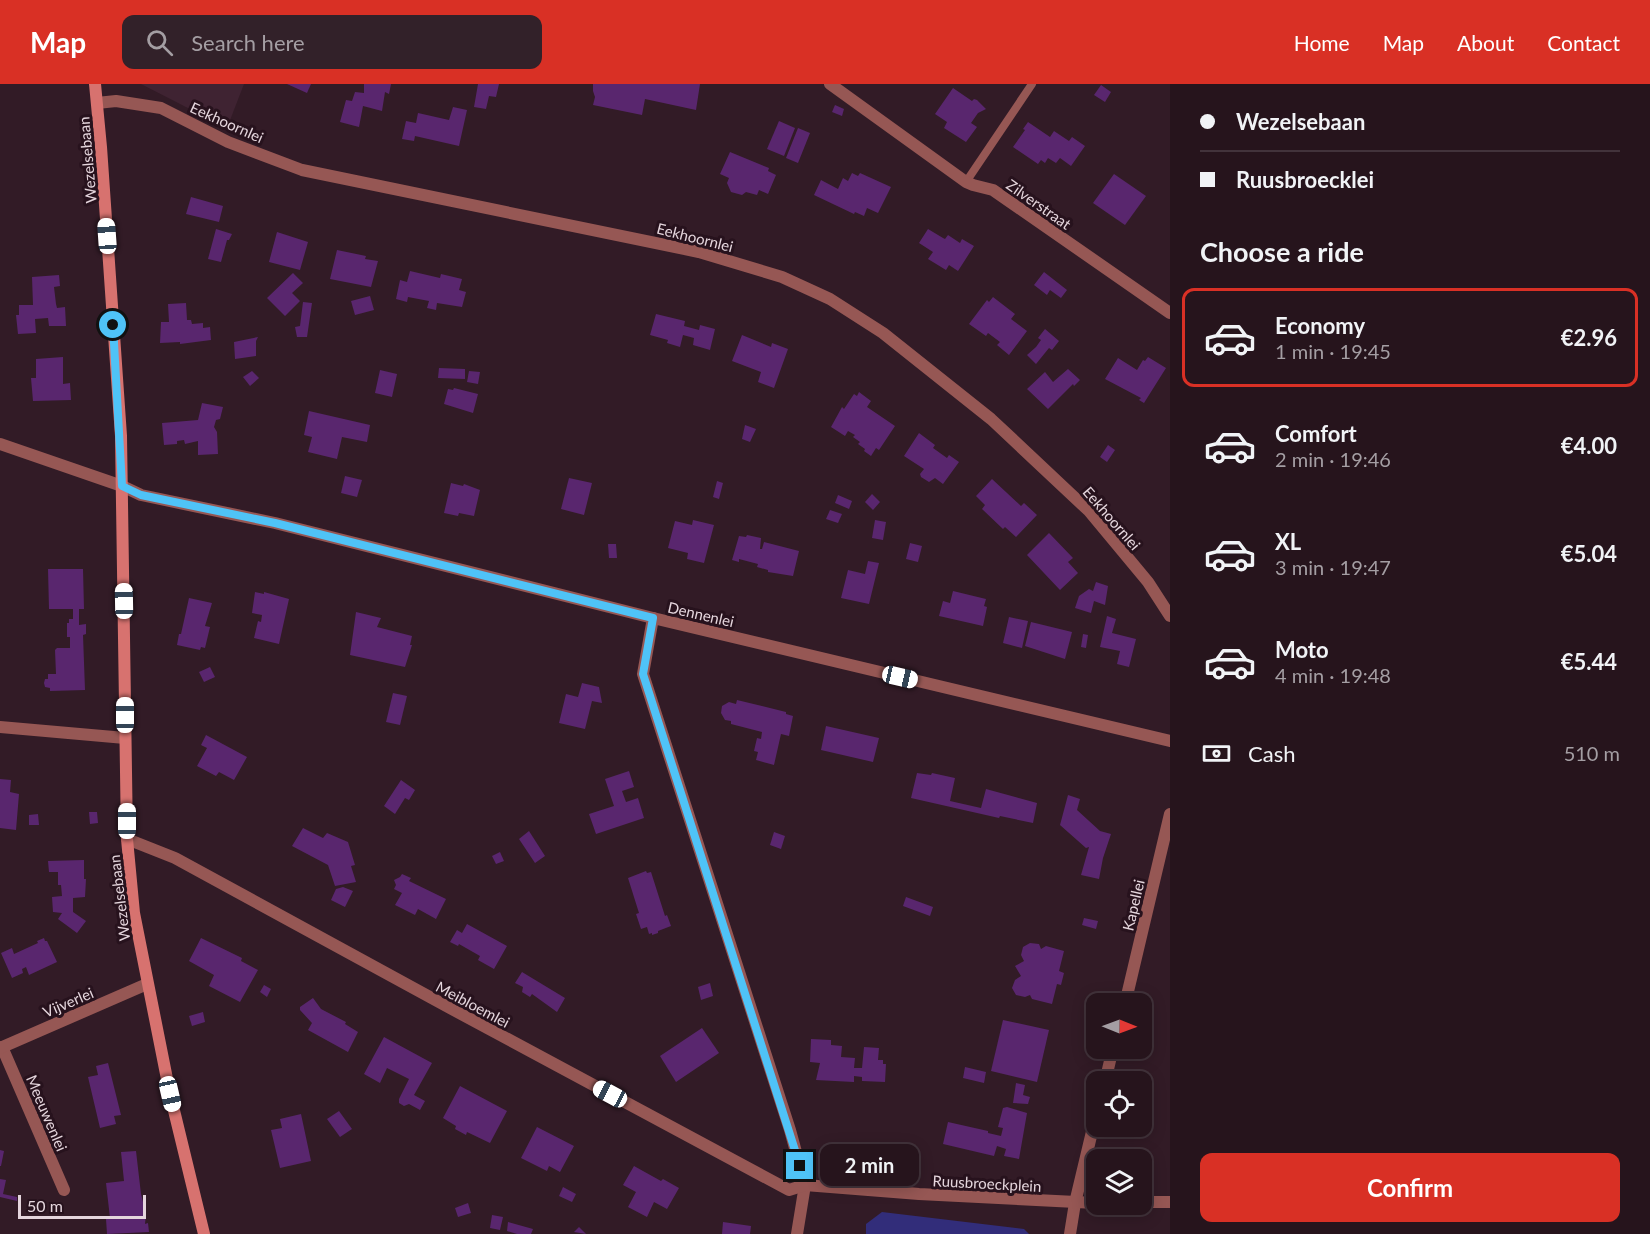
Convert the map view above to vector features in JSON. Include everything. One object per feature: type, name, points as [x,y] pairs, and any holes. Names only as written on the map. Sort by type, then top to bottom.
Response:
[{"type":"street","name":"Wezelsebaan","points":[[95,84],[120,425],[127,839],[134,913],[173,1105],[204,1234]]},
{"type":"street","name":"Zilverstraat","points":[[830,84],[966,182],[993,190],[1170,314]]},
{"type":"street","name":"Eekhoornlei","points":[[97,103],[116,101],[161,108],[228,142],[302,170],[699,252],[782,277],[830,299],[883,333],[991,418],[1089,511],[1148,582],[1170,616]]},
{"type":"street","name":"Dennenlei","points":[[0,444],[122,486],[141,495],[275,523],[653,618],[1170,741]]},
{"type":"street","points":[[653,618],[643,674],[790,1130],[805,1185],[797,1234]]},
{"type":"street","points":[[0,727],[125,738]]},
{"type":"street","name":"Kapellei","points":[[1128,993],[1170,814]]},
{"type":"street","name":"Meibloemlei","points":[[127,839],[176,858],[460,1014],[789,1190],[805,1185]]},
{"type":"street","name":"Vijverlei","points":[[1,1048],[147,984]]},
{"type":"street","name":"Meeuwenlei","points":[[1,1048],[64,1190]]},
{"type":"street","points":[[1070,1234],[1091,1137]]},
{"type":"street","name":"Ruusbroeckplein","points":[[805,1185],[1086,1203]]},
{"type":"street","points":[[1152,1202],[1170,1202]]},
{"type":"lane","points":[[966,182],[1032,84]]},
{"type":"shaded area","points":[[141,84],[244,84],[227,128]]},
{"type":"shaded area","points":[[882,1212],[1024,1229],[1029,1234],[866,1234],[866,1224]]},
{"type":"building","points":[[287,84],[311,84],[307,93]]},
{"type":"building","points":[[364,84],[391,84],[389,94],[385,92],[382,111],[363,106],[359,127],[340,122],[346,100],[352,101],[355,92],[364,93]]},
{"type":"building","points":[[478,84],[499,84],[496,97],[489,96],[486,109],[474,107]]},
{"type":"building","points":[[593,84],[700,84],[696,110],[645,99],[642,115],[593,105],[595,97]]},
{"type":"building","points":[[1101,85],[1111,92],[1105,102],[1094,95]]},
{"type":"building","points":[[953,88],[972,101],[977,100],[986,109],[978,113],[971,123],[977,127],[966,142],[944,128],[947,122],[935,114]]},
{"type":"building","points":[[835,105],[844,109],[842,116],[832,112]]},
{"type":"building","points":[[453,107],[467,110],[459,146],[415,136],[414,141],[402,139],[406,121],[416,123],[418,113],[449,120]]},
{"type":"building","points":[[779,121],[795,128],[784,156],[767,149]]},
{"type":"building","points":[[1028,122],[1050,137],[1054,131],[1069,141],[1072,137],[1085,146],[1071,166],[1060,158],[1056,163],[1048,158],[1045,163],[1041,160],[1038,164],[1013,147]]},
{"type":"building","points":[[798,128],[810,133],[798,163],[786,158]]},
{"type":"building","points":[[730,152],[769,168],[768,171],[776,175],[768,194],[759,190],[757,195],[731,192],[727,183],[729,178],[720,174]]},
{"type":"building","points":[[852,173],[858,176],[860,173],[891,187],[878,213],[867,208],[864,216],[855,212],[854,214],[814,195],[821,180],[838,189],[843,178],[848,181]]},
{"type":"building","points":[[1114,174],[1146,196],[1125,225],[1093,203]]},
{"type":"building","points":[[191,197],[223,206],[219,222],[186,214]]},
{"type":"building","points":[[216,229],[232,234],[227,240],[221,262],[208,259]]},
{"type":"building","points":[[928,229],[945,239],[948,235],[960,243],[962,239],[974,246],[958,271],[949,265],[946,270],[928,259],[933,252],[919,243]]},
{"type":"building","points":[[277,232],[308,242],[300,270],[269,262]]},
{"type":"building","points":[[337,250],[378,261],[371,287],[330,279]]},
{"type":"building","points":[[410,271],[440,278],[441,274],[462,279],[459,290],[466,292],[462,307],[437,303],[436,310],[427,308],[429,301],[408,297],[407,302],[396,299],[400,280],[407,282]]},
{"type":"building","points":[[1044,272],[1067,290],[1061,298],[1050,290],[1047,295],[1034,285]]},
{"type":"building","points":[[293,273],[303,283],[292,293],[300,301],[285,316],[267,298]]},
{"type":"building","points":[[59,275],[60,286],[54,287],[56,304],[57,308],[65,307],[66,326],[49,326],[48,318],[35,319],[36,333],[18,334],[16,315],[19,315],[19,305],[33,305],[32,277]]},
{"type":"building","points":[[370,296],[374,310],[355,315],[351,301]]},
{"type":"building","points":[[993,297],[1015,314],[1011,319],[1027,331],[1009,355],[997,345],[1000,342],[988,333],[986,336],[969,324],[987,300],[989,302]]},
{"type":"building","points":[[303,302],[312,303],[307,337],[297,337],[295,327],[300,326]]},
{"type":"building","points":[[186,303],[187,320],[191,320],[192,324],[203,323],[203,328],[210,327],[211,340],[180,344],[180,342],[160,343],[161,322],[169,322],[168,304]]},
{"type":"building","points":[[656,314],[685,321],[684,326],[699,330],[700,325],[715,329],[710,350],[693,345],[694,338],[683,335],[680,347],[667,343],[668,340],[650,335]]},
{"type":"building","points":[[1045,329],[1059,341],[1052,350],[1049,348],[1036,364],[1027,355],[1041,340],[1038,338]]},
{"type":"building","points":[[742,335],[771,347],[772,343],[788,349],[774,388],[758,382],[761,372],[732,361]]},
{"type":"building","points":[[258,337],[256,356],[235,359],[234,342]]},
{"type":"building","points":[[63,357],[63,384],[70,383],[71,400],[33,401],[31,378],[36,378],[36,359]]},
{"type":"building","points":[[1148,357],[1166,368],[1144,403],[1139,400],[1141,398],[1105,379],[1118,358],[1137,370],[1143,360],[1145,361]]},
{"type":"building","points":[[439,368],[465,369],[465,379],[438,378]]},
{"type":"building","points":[[1068,369],[1080,380],[1048,409],[1027,389],[1045,372],[1053,382]]},
{"type":"building","points":[[380,370],[397,374],[392,397],[375,393]]},
{"type":"building","points":[[252,371],[259,378],[250,386],[243,377]]},
{"type":"building","points":[[469,371],[480,372],[478,384],[467,382]]},
{"type":"building","points":[[454,388],[478,394],[473,413],[444,404],[448,389],[453,390]]},
{"type":"building","points":[[859,392],[871,401],[867,407],[895,426],[879,450],[876,448],[871,456],[858,444],[860,442],[853,437],[855,435],[848,431],[845,436],[831,427],[842,407],[844,409],[854,394],[857,396]]},
{"type":"building","points":[[202,403],[223,407],[220,419],[216,420],[214,427],[217,432],[218,454],[198,455],[198,441],[185,444],[184,440],[177,441],[177,444],[164,445],[162,423],[198,420]]},
{"type":"building","points":[[309,411],[370,425],[367,442],[342,437],[337,459],[308,452],[312,437],[304,435]]},
{"type":"building","points":[[745,425],[756,429],[750,442],[742,439]]},
{"type":"building","points":[[919,433],[935,445],[933,448],[947,458],[949,455],[959,462],[943,484],[935,478],[929,482],[921,477],[920,474],[924,469],[904,456]]},
{"type":"building","points":[[1108,445],[1115,450],[1107,462],[1100,457]]},
{"type":"building","points":[[345,476],[362,480],[357,497],[341,493]]},
{"type":"building","points":[[569,478],[592,483],[584,515],[561,509]]},
{"type":"building","points":[[992,479],[1021,506],[1024,503],[1037,515],[1016,537],[1005,527],[1003,529],[982,509],[985,505],[976,496]]},
{"type":"building","points":[[717,481],[723,483],[719,499],[713,497]]},
{"type":"building","points":[[451,483],[463,486],[464,484],[480,490],[474,516],[444,513]]},
{"type":"building","points":[[872,494],[880,502],[873,510],[865,502]]},
{"type":"building","points":[[838,495],[852,501],[849,509],[835,503]]},
{"type":"building","points":[[830,510],[842,514],[838,523],[826,519]]},
{"type":"building","points":[[693,520],[714,525],[704,563],[687,559],[688,553],[668,548],[675,521],[692,525]]},
{"type":"building","points":[[875,520],[886,522],[883,540],[872,538]]},
{"type":"building","points":[[1049,533],[1073,558],[1068,562],[1078,573],[1060,590],[1027,555]]},
{"type":"building","points":[[747,535],[761,538],[760,549],[764,542],[799,551],[793,576],[768,572],[768,570],[757,567],[758,564],[739,559],[739,562],[732,560],[739,536],[746,537]]},
{"type":"building","points":[[910,543],[922,546],[918,562],[906,559]]},
{"type":"building","points":[[608,544],[616,544],[617,558],[609,558]]},
{"type":"building","points":[[868,561],[879,563],[869,604],[841,598],[848,570],[865,574]]},
{"type":"building","points":[[48,569],[83,569],[84,609],[79,609],[79,625],[86,624],[86,634],[83,635],[85,690],[50,691],[50,688],[45,687],[44,683],[45,679],[48,679],[48,674],[56,674],[55,650],[70,648],[67,623],[69,619],[73,619],[73,609],[49,609]]},
{"type":"building","points":[[1096,582],[1108,586],[1105,605],[1094,601],[1091,613],[1075,608],[1079,596],[1089,589],[1093,591]]},
{"type":"building","points":[[953,591],[986,599],[984,606],[987,607],[983,626],[939,616],[943,601],[950,603]]},
{"type":"building","points":[[255,592],[264,594],[264,592],[289,599],[279,644],[254,638],[258,621],[261,622],[262,615],[252,613]]},
{"type":"building","points":[[189,598],[212,603],[205,626],[210,627],[205,648],[201,647],[200,650],[177,645]]},
{"type":"building","points":[[356,612],[381,618],[377,627],[412,636],[410,645],[412,645],[405,667],[350,655]]},
{"type":"building","points":[[1107,616],[1116,619],[1112,633],[1136,639],[1129,667],[1117,664],[1120,651],[1100,647]]},
{"type":"building","points":[[1009,617],[1028,621],[1022,648],[1003,643]]},
{"type":"building","points":[[1031,622],[1072,632],[1065,659],[1025,646]]},
{"type":"building","points":[[1083,634],[1088,635],[1086,648],[1081,647]]},
{"type":"building","points":[[210,667],[215,677],[204,682],[199,672]]},
{"type":"building","points":[[582,683],[599,687],[602,703],[592,701],[585,729],[559,723],[566,694],[578,697]]},
{"type":"building","points":[[393,693],[407,696],[400,725],[386,722]]},
{"type":"building","points":[[737,700],[786,712],[793,716],[789,736],[781,734],[774,765],[756,760],[758,752],[754,751],[757,738],[761,739],[762,732],[731,724],[731,721],[725,720],[721,713],[722,706],[729,702],[736,704]]},
{"type":"building","points":[[826,726],[879,738],[873,762],[821,750]]},
{"type":"building","points":[[206,735],[247,757],[234,780],[219,772],[216,776],[197,766],[207,748],[201,745]]},
{"type":"building","points":[[629,771],[634,787],[622,791],[626,802],[638,798],[644,818],[596,834],[589,814],[614,806],[605,779]]},
{"type":"building","points":[[917,773],[931,775],[932,773],[955,778],[950,801],[981,808],[986,789],[1037,803],[1033,823],[1000,816],[999,818],[911,798]]},
{"type":"building","points":[[0,779],[11,780],[10,792],[19,794],[16,830],[0,828]]},
{"type":"building","points":[[401,780],[415,790],[409,800],[405,798],[395,814],[384,806]]},
{"type":"building","points":[[1068,795],[1080,799],[1077,810],[1100,831],[1111,834],[1099,879],[1081,875],[1089,847],[1086,848],[1060,825]]},
{"type":"building","points":[[89,812],[97,812],[98,823],[90,824]]},
{"type":"building","points":[[38,814],[39,825],[29,825],[29,815]]},
{"type":"building","points":[[303,828],[323,838],[327,833],[348,842],[355,865],[351,866],[356,882],[335,886],[328,865],[292,846]]},
{"type":"building","points":[[529,831],[545,856],[535,863],[519,839]]},
{"type":"building","points":[[774,832],[785,836],[781,849],[770,845]]},
{"type":"building","points":[[500,852],[504,861],[496,864],[492,856]]},
{"type":"building","points":[[84,860],[85,897],[73,898],[73,912],[86,921],[77,933],[58,919],[62,913],[53,912],[52,897],[62,896],[61,885],[58,885],[58,872],[49,872],[48,861]]},
{"type":"building","points":[[646,871],[651,872],[665,916],[667,915],[671,926],[652,935],[652,933],[649,934],[647,927],[641,929],[636,914],[639,913],[628,878]]},
{"type":"building","points":[[402,874],[411,878],[409,881],[446,899],[436,919],[418,909],[415,915],[395,905],[402,893],[394,889],[396,885],[394,880]]},
{"type":"building","points":[[343,887],[353,891],[345,907],[331,900],[336,889]]},
{"type":"building","points":[[906,897],[933,907],[930,916],[903,906]]},
{"type":"building","points":[[1084,918],[1098,921],[1096,929],[1082,925]]},
{"type":"building","points":[[467,924],[507,946],[494,969],[478,960],[480,956],[459,944],[458,946],[450,942],[457,930],[462,933]]},
{"type":"building","points":[[44,938],[57,962],[29,975],[26,967],[22,969],[23,973],[12,978],[1,953],[12,948],[14,954]]},
{"type":"building","points":[[201,938],[242,958],[241,961],[258,970],[240,1002],[209,986],[214,975],[189,961]]},
{"type":"building","points":[[1030,943],[1039,944],[1041,949],[1046,946],[1064,951],[1059,971],[1064,973],[1061,985],[1057,984],[1052,1004],[1032,999],[1030,995],[1025,997],[1016,995],[1012,988],[1015,980],[1021,976],[1015,966],[1024,961],[1021,955],[1023,947]]},
{"type":"building","points":[[522,972],[565,998],[557,1012],[532,994],[530,997],[522,992],[523,987],[515,983]]},
{"type":"building","points":[[710,983],[713,996],[701,1000],[698,987]]},
{"type":"building","points":[[264,985],[271,989],[267,997],[260,992]]},
{"type":"building","points":[[313,998],[321,1009],[346,1022],[345,1024],[358,1032],[348,1052],[308,1030],[312,1023],[300,1007]]},
{"type":"building","points":[[203,1012],[205,1022],[192,1026],[189,1016]]},
{"type":"building","points":[[1003,1020],[1049,1030],[1037,1082],[991,1071]]},
{"type":"building","points":[[702,1028],[719,1053],[676,1082],[660,1056]]},
{"type":"building","points":[[384,1037],[432,1063],[414,1095],[425,1101],[420,1110],[409,1104],[404,1106],[399,1103],[409,1079],[387,1068],[380,1083],[364,1074]]},
{"type":"building","points":[[811,1039],[831,1040],[831,1045],[842,1046],[841,1057],[855,1058],[854,1068],[862,1068],[864,1047],[879,1048],[878,1060],[883,1060],[883,1064],[886,1064],[885,1082],[862,1081],[862,1077],[854,1076],[854,1082],[816,1080],[820,1063],[810,1062]]},
{"type":"building","points":[[108,1063],[121,1115],[114,1116],[116,1124],[100,1128],[88,1077],[98,1075],[96,1066]]},
{"type":"building","points":[[965,1067],[986,1072],[984,1083],[963,1078]]},
{"type":"building","points":[[1016,1083],[1025,1085],[1023,1095],[1030,1097],[1028,1104],[1013,1103]]},
{"type":"building","points":[[460,1086],[507,1111],[490,1143],[467,1132],[466,1135],[443,1118]]},
{"type":"building","points":[[1003,1108],[1027,1113],[1019,1159],[1004,1156],[1006,1149],[997,1146],[994,1156],[943,1144],[948,1122],[1001,1136],[1003,1128],[998,1127]]},
{"type":"building","points":[[339,1111],[352,1129],[340,1137],[327,1119]]},
{"type":"building","points":[[301,1114],[311,1161],[280,1168],[271,1130],[282,1128],[280,1119]]},
{"type":"building","points":[[537,1127],[574,1146],[560,1172],[549,1166],[547,1171],[521,1158]]},
{"type":"building","points":[[0,1150],[4,1151],[1,1166],[0,1166]]},
{"type":"building","points":[[136,1151],[141,1194],[146,1214],[145,1224],[148,1223],[149,1232],[107,1234],[106,1219],[110,1218],[106,1183],[124,1181],[121,1152]]},
{"type":"building","points":[[634,1166],[679,1188],[667,1209],[654,1202],[647,1217],[628,1207],[636,1192],[623,1185]]},
{"type":"building","points":[[0,1179],[6,1180],[3,1194],[17,1197],[17,1201],[0,1197]]},
{"type":"building","points":[[563,1187],[576,1194],[572,1202],[559,1196]]},
{"type":"building","points":[[468,1203],[471,1213],[458,1217],[455,1208]]},
{"type":"building","points":[[492,1215],[503,1217],[500,1230],[490,1228]]},
{"type":"building","points":[[508,1222],[533,1229],[531,1234],[517,1234],[507,1231]]},
{"type":"building","points":[[723,1222],[751,1226],[750,1234],[722,1234]]},
{"type":"building","points":[[579,1227],[586,1234],[574,1232]]},
{"type":"route","points":[[113,325],[122,486],[141,495],[275,523],[653,618],[643,674],[800,1166]]}]
